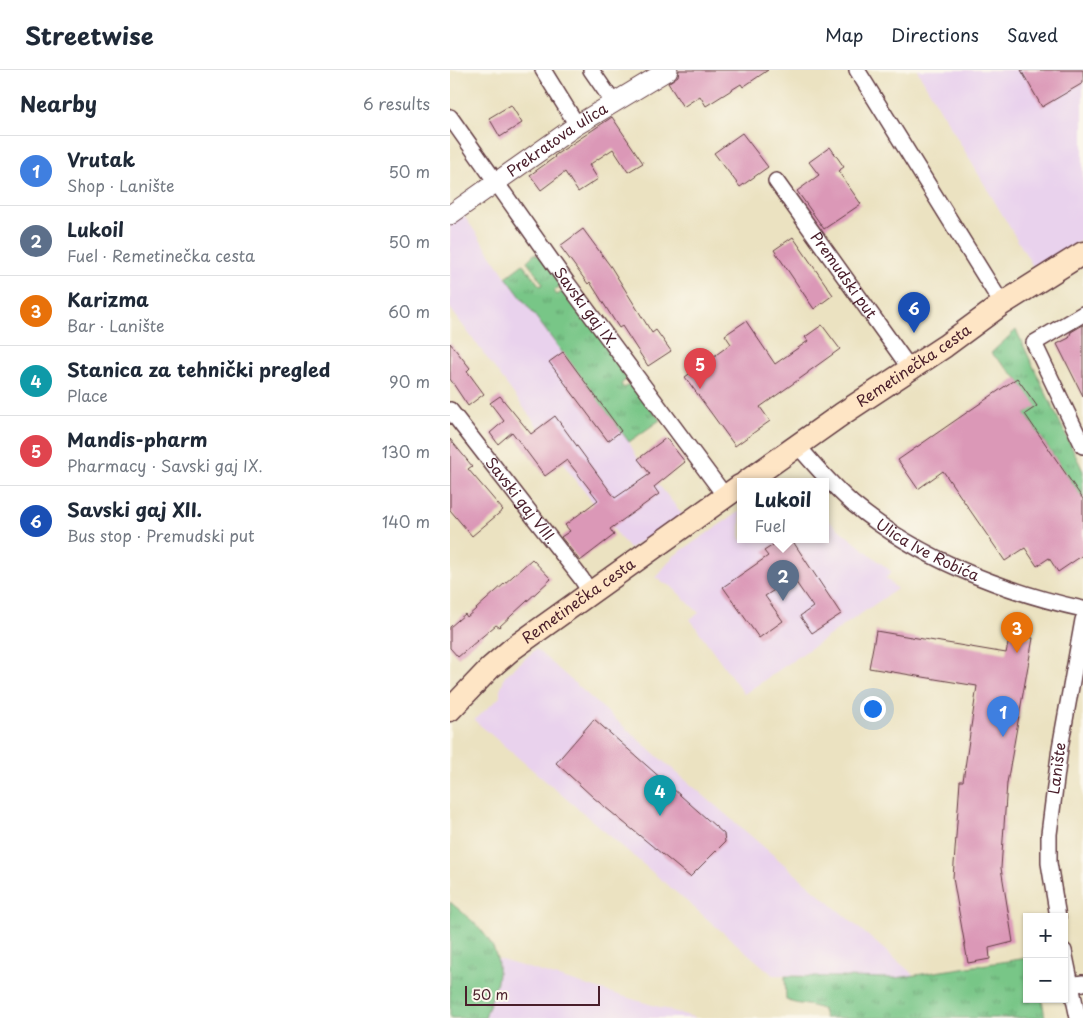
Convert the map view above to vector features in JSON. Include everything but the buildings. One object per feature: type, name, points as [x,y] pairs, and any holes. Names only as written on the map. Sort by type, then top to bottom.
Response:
[{"type":"main road","name":"Remetinečka cesta","points":[[752,478],[842,414],[911,370],[1002,304],[1083,253]]},
{"type":"main road","name":"Remetinečka cesta","points":[[450,710],[483,675],[512,649],[733,491]]},
{"type":"street","points":[[543,70],[577,125]]},
{"type":"street","points":[[592,70],[613,102]]},
{"type":"street","name":"Prekratova ulica","points":[[450,215],[577,125],[668,70]]},
{"type":"street","points":[[857,70],[1002,304]]},
{"type":"street","name":"Savski gaj IX.","points":[[450,117],[636,377],[716,482],[733,491]]},
{"type":"street","name":"Premudski put","points":[[776,181],[911,370]]},
{"type":"street","points":[[1083,314],[1034,343],[1083,446]]},
{"type":"street","name":"Savski gaj VIII.","points":[[450,410],[590,592]]},
{"type":"street","name":"Ulica Ive Robića","points":[[798,446],[827,478]]},
{"type":"street","name":"Ulica Ive Robića","points":[[829,481],[877,522],[905,540],[952,565],[987,581],[1028,595],[1083,609]]},
{"type":"street","name":"Lanište","points":[[1057,913],[1049,863],[1049,834],[1060,748],[1083,620]]},
{"type":"street","points":[[1067,958],[1077,984],[1078,1018]]},
{"type":"shaded area","points":[[917,70],[1083,70],[1083,239],[1035,270]]},
{"type":"shaded area","points":[[463,214],[506,277],[629,442],[638,459],[683,515],[629,549],[567,469],[564,462],[450,308],[450,224]]},
{"type":"shaded area","points":[[737,513],[737,543],[829,543],[829,521],[892,572],[886,578],[897,589],[744,694],[690,619],[699,613],[671,586],[660,582],[661,579],[655,578],[675,555]]},
{"type":"shaded area","points":[[536,649],[656,755],[914,975],[896,978],[773,975],[474,720],[500,697],[500,690],[505,676]]},
{"type":"shaded area","points":[[450,944],[498,959],[696,1018],[450,1018]]},
{"type":"green space","points":[[534,254],[538,255],[563,284],[554,291],[557,295],[566,289],[628,378],[621,384],[624,388],[632,383],[660,420],[629,442],[506,277],[523,264],[540,286],[543,284],[527,261]]},
{"type":"green space","points":[[1016,330],[1083,471],[1083,499],[1025,414],[1036,406],[1017,378],[991,353]]},
{"type":"green space","points":[[450,902],[478,926],[492,945],[496,956],[498,968],[497,981],[485,1018],[450,1018]]},
{"type":"green space","points":[[1023,959],[1023,1003],[1043,1003],[1045,1018],[825,1018],[823,1010],[814,1006],[786,1000],[785,976],[896,978]]},
{"type":"place","name":"Savski gaj XII.","points":[[914,333]]},
{"type":"place","name":"Mandis-pharm","points":[[700,389]]},
{"type":"place","name":"Lukoil","points":[[783,601]]},
{"type":"place","name":"Karizma","points":[[1017,653]]},
{"type":"place","name":"Vrutak","points":[[1003,737]]},
{"type":"place","name":"Stanica za tehnički pregled","points":[[660,816]]}]
